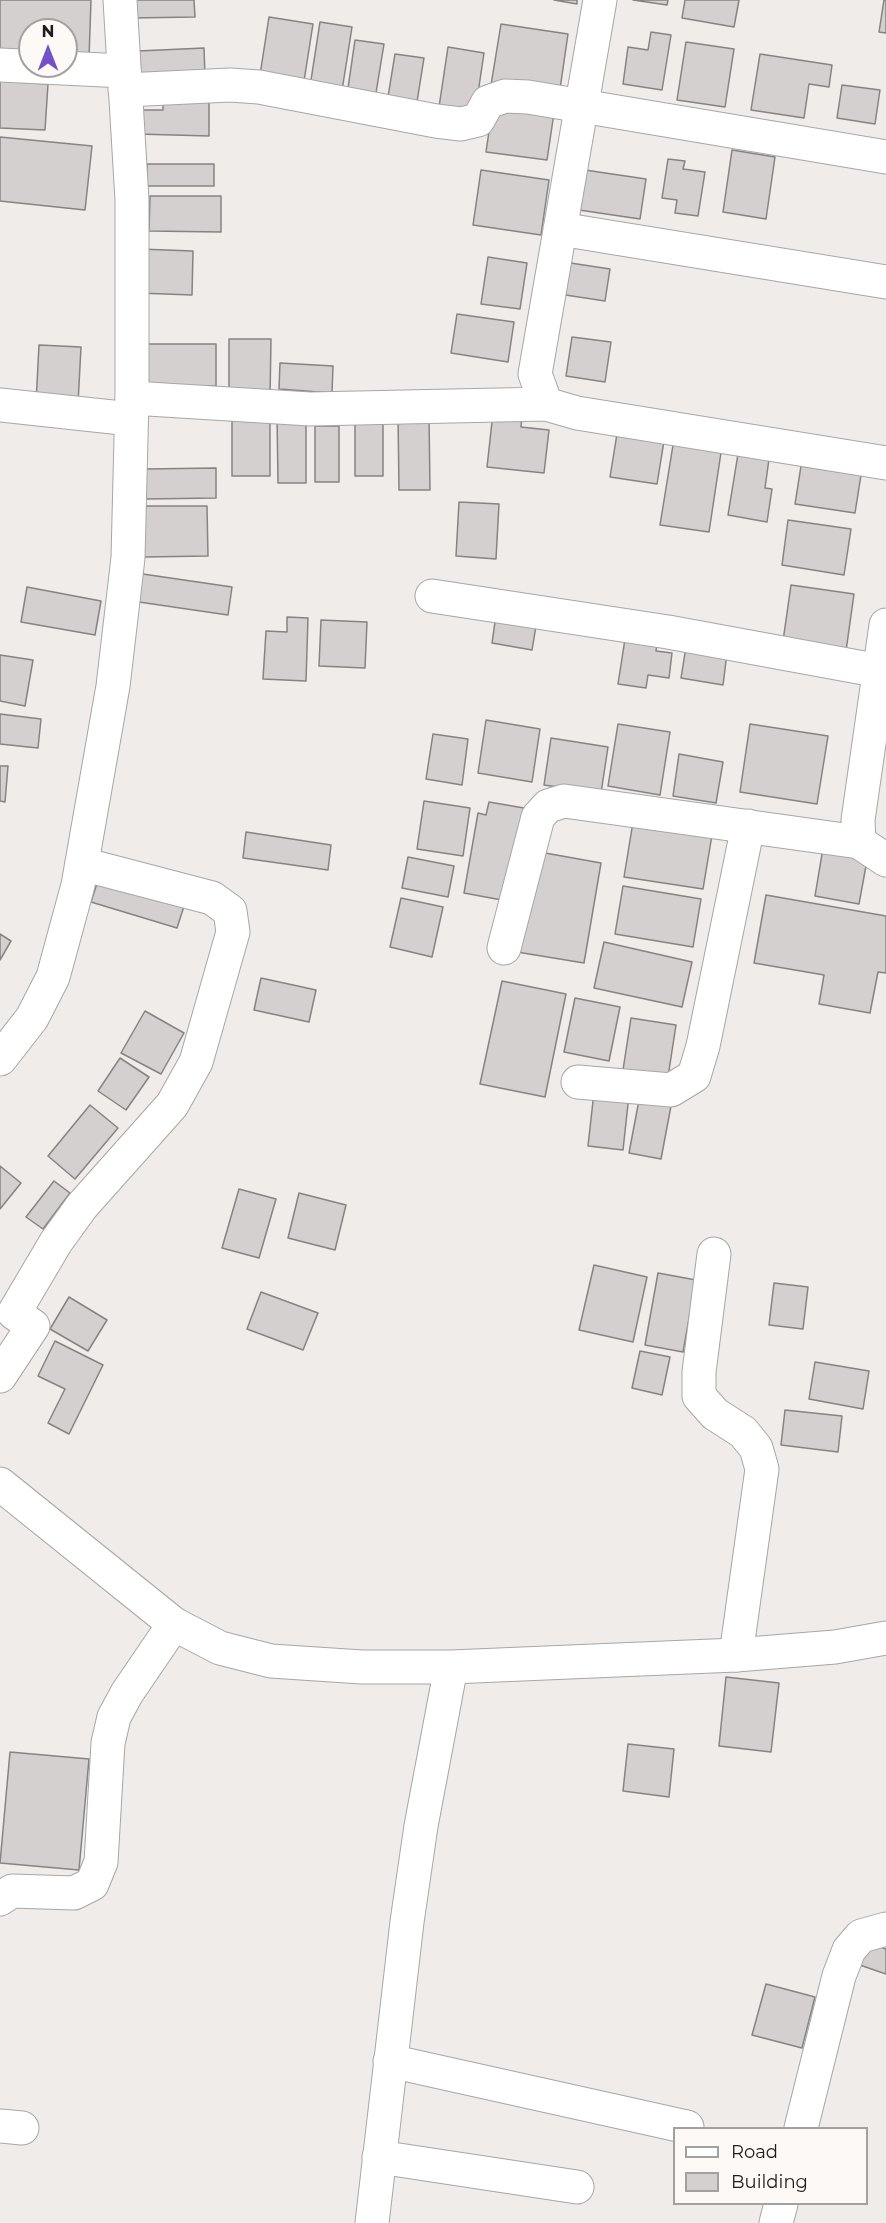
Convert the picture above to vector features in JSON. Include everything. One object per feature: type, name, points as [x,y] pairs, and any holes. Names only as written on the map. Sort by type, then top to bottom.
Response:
[{"type":"street","points":[[0,1059],[32,1018],[53,977],[81,864],[113,686],[128,558],[132,408],[132,200],[120,0]]},
{"type":"street","points":[[546,404],[535,374],[600,0]]},
{"type":"street","points":[[0,65],[125,80],[259,87],[436,122],[461,124],[478,120],[488,102],[506,96],[581,106],[886,157]]},
{"type":"street","points":[[560,229],[886,282]]},
{"type":"street","points":[[0,405],[310,409],[546,404],[577,413],[886,463]]},
{"type":"street","points":[[432,596],[668,632],[880,671]]},
{"type":"street","points":[[859,842],[860,791],[886,626]]},
{"type":"street","points":[[504,948],[538,817],[548,806],[564,801],[859,842],[886,860]]},
{"type":"street","points":[[578,1082],[671,1090],[694,1076],[703,1046],[748,826]]},
{"type":"street","points":[[0,1376],[33,1326],[14,1313],[56,1242],[81,1206],[172,1105],[196,1062],[233,932],[230,911],[212,898],[81,864]]},
{"type":"street","points":[[714,1254],[699,1372],[699,1396],[715,1414],[743,1432],[756,1448],[762,1469],[736,1655]]},
{"type":"street","points":[[0,1484],[174,1624],[220,1648],[271,1661],[362,1667],[451,1667],[736,1655],[835,1647],[886,1638]]},
{"type":"street","points":[[0,1899],[12,1891],[74,1893],[92,1884],[101,1862],[108,1743],[114,1717],[127,1693],[174,1624]]},
{"type":"street","points":[[372,2223],[390,2061],[421,1826],[451,1667]]},
{"type":"street","points":[[801,2127],[839,1976],[849,1950],[861,1936],[886,1929]]},
{"type":"street","points":[[390,2061],[687,2127]]},
{"type":"street","points":[[380,2157],[577,2187]]},
{"type":"street","points":[[776,2223],[781,2205]]},
{"type":"building","points":[[0,0],[91,0],[89,58],[78,58],[78,18],[18,18],[18,55],[0,54]]},
{"type":"building","points":[[130,0],[194,0],[195,17],[131,18]]},
{"type":"building","points":[[554,0],[577,0],[577,4]]},
{"type":"building","points":[[633,0],[668,0],[667,5]]},
{"type":"building","points":[[685,0],[739,0],[734,27],[682,18]]},
{"type":"building","points":[[884,0],[886,0],[886,33],[879,32]]},
{"type":"building","points":[[269,17],[313,24],[304,81],[260,75]]},
{"type":"building","points":[[320,22],[352,27],[341,97],[309,93]]},
{"type":"building","points":[[501,24],[568,34],[559,96],[491,85]]},
{"type":"building","points":[[651,32],[671,35],[662,90],[623,84],[628,47],[648,50]]},
{"type":"building","points":[[355,40],[384,44],[375,99],[347,95]]},
{"type":"building","points":[[686,42],[734,49],[725,107],[677,100]]},
{"type":"building","points":[[448,47],[484,53],[475,113],[439,107]]},
{"type":"building","points":[[204,48],[205,77],[140,80],[138,51]]},
{"type":"building","points":[[395,54],[424,58],[416,108],[387,103]]},
{"type":"building","points":[[760,54],[832,65],[829,87],[809,84],[804,118],[751,110]]},
{"type":"building","points":[[0,81],[48,84],[45,130],[0,128]]},
{"type":"building","points":[[842,85],[880,90],[875,124],[837,118]]},
{"type":"building","points":[[163,96],[209,97],[209,136],[137,134],[138,110],[163,110]]},
{"type":"building","points":[[493,104],[554,113],[547,160],[486,152]]},
{"type":"building","points":[[0,137],[92,146],[85,210],[0,201]]},
{"type":"building","points":[[732,150],[775,157],[766,219],[723,212]]},
{"type":"building","points":[[668,159],[685,161],[683,169],[705,172],[698,216],[675,213],[677,200],[662,198]]},
{"type":"building","points":[[147,164],[214,164],[214,186],[147,186]]},
{"type":"building","points":[[481,170],[549,180],[541,235],[473,225]]},
{"type":"building","points":[[585,170],[646,179],[640,219],[579,210]]},
{"type":"building","points":[[150,196],[221,196],[221,232],[149,231]]},
{"type":"building","points":[[140,249],[193,251],[192,295],[138,293]]},
{"type":"building","points":[[488,257],[527,263],[520,309],[481,304]]},
{"type":"building","points":[[564,262],[610,269],[605,301],[559,294]]},
{"type":"building","points":[[457,314],[514,322],[508,362],[451,353]]},
{"type":"building","points":[[572,337],[611,342],[605,382],[566,376]]},
{"type":"building","points":[[229,339],[271,339],[270,398],[229,398]]},
{"type":"building","points":[[138,344],[216,344],[216,386],[138,386]]},
{"type":"building","points":[[39,345],[81,347],[78,404],[36,403]]},
{"type":"building","points":[[280,363],[333,366],[332,393],[279,389]]},
{"type":"building","points":[[493,413],[522,416],[521,427],[549,430],[544,473],[487,467]]},
{"type":"building","points":[[270,414],[270,476],[232,476],[232,415]]},
{"type":"building","points":[[306,414],[306,483],[278,483],[277,415]]},
{"type":"building","points":[[398,415],[429,415],[430,490],[399,490]]},
{"type":"building","points":[[355,416],[383,416],[383,476],[355,476]]},
{"type":"building","points":[[315,426],[339,426],[339,482],[315,482]]},
{"type":"building","points":[[617,434],[664,441],[657,484],[610,477]]},
{"type":"building","points":[[674,439],[722,446],[709,532],[660,525]]},
{"type":"building","points":[[738,454],[769,459],[765,488],[772,489],[767,522],[728,515]]},
{"type":"building","points":[[801,466],[861,475],[855,513],[795,504]]},
{"type":"building","points":[[216,468],[216,498],[145,499],[145,469]]},
{"type":"building","points":[[459,502],[499,504],[496,559],[456,556]]},
{"type":"building","points":[[144,506],[207,506],[208,556],[144,557]]},
{"type":"building","points":[[788,520],[851,529],[844,575],[782,565]]},
{"type":"building","points":[[136,573],[232,587],[228,615],[132,601]]},
{"type":"building","points":[[791,585],[854,594],[846,651],[783,641]]},
{"type":"building","points":[[27,587],[101,601],[95,635],[21,622]]},
{"type":"building","points":[[497,608],[538,614],[532,650],[492,643]]},
{"type":"building","points":[[287,617],[308,618],[306,681],[263,679],[266,631],[287,632]]},
{"type":"building","points":[[321,620],[367,622],[365,668],[319,666]]},
{"type":"building","points":[[625,639],[657,644],[656,651],[672,653],[669,678],[648,675],[646,688],[618,684]]},
{"type":"building","points":[[686,647],[727,653],[723,685],[681,678]]},
{"type":"building","points":[[0,655],[33,660],[25,706],[0,701]]},
{"type":"building","points":[[0,714],[41,719],[38,748],[0,744]]},
{"type":"building","points":[[486,720],[540,729],[532,782],[478,773]]},
{"type":"building","points":[[618,724],[670,732],[660,795],[608,786]]},
{"type":"building","points":[[750,724],[828,736],[817,804],[740,792]]},
{"type":"building","points":[[433,734],[468,739],[462,785],[426,779]]},
{"type":"building","points":[[551,738],[608,747],[601,793],[544,785]]},
{"type":"building","points":[[679,754],[723,762],[716,803],[673,796]]},
{"type":"building","points":[[0,766],[8,766],[5,802],[0,801]]},
{"type":"building","points":[[424,801],[470,808],[463,856],[417,849]]},
{"type":"building","points":[[489,802],[524,808],[507,901],[464,893],[478,813],[486,815]]},
{"type":"building","points":[[633,822],[712,835],[703,889],[624,877]]},
{"type":"building","points":[[246,832],[331,845],[328,870],[243,858]]},
{"type":"building","points":[[823,848],[868,855],[859,904],[815,896]]},
{"type":"building","points":[[534,851],[601,863],[584,963],[517,952]]},
{"type":"building","points":[[408,857],[454,866],[448,897],[402,888]]},
{"type":"building","points":[[100,874],[186,900],[177,928],[91,902]]},
{"type":"building","points":[[623,886],[701,899],[693,947],[615,934]]},
{"type":"building","points":[[766,895],[886,916],[886,973],[878,972],[870,1013],[819,1004],[824,975],[754,963]]},
{"type":"building","points":[[401,898],[443,907],[432,957],[390,947]]},
{"type":"building","points":[[0,934],[11,941],[0,960]]},
{"type":"building","points":[[604,942],[692,962],[682,1007],[594,988]]},
{"type":"building","points":[[261,978],[316,990],[309,1022],[254,1010]]},
{"type":"building","points":[[502,981],[566,994],[545,1097],[480,1084]]},
{"type":"building","points":[[575,998],[620,1007],[609,1061],[564,1052]]},
{"type":"building","points":[[145,1011],[184,1033],[161,1074],[121,1053]]},
{"type":"building","points":[[631,1018],[676,1025],[668,1077],[623,1070]]},
{"type":"building","points":[[120,1058],[149,1077],[126,1110],[98,1091]]},
{"type":"building","points":[[594,1092],[629,1095],[623,1150],[588,1146]]},
{"type":"building","points":[[639,1100],[671,1106],[661,1159],[629,1153]]},
{"type":"building","points":[[90,1105],[118,1128],[75,1179],[48,1156]]},
{"type":"building","points":[[0,1166],[21,1183],[0,1209]]},
{"type":"building","points":[[54,1181],[70,1193],[43,1229],[26,1217]]},
{"type":"building","points":[[239,1189],[276,1199],[259,1258],[222,1248]]},
{"type":"building","points":[[299,1193],[346,1205],[335,1250],[288,1238]]},
{"type":"building","points":[[594,1265],[647,1277],[633,1342],[579,1330]]},
{"type":"building","points":[[658,1273],[696,1280],[683,1352],[645,1345]]},
{"type":"building","points":[[774,1283],[808,1287],[803,1329],[769,1325]]},
{"type":"building","points":[[261,1292],[318,1313],[303,1350],[247,1329]]},
{"type":"building","points":[[69,1297],[107,1320],[88,1351],[50,1329]]},
{"type":"building","points":[[55,1341],[103,1365],[69,1434],[48,1423],[65,1389],[38,1376]]},
{"type":"building","points":[[640,1351],[670,1357],[662,1395],[632,1388]]},
{"type":"building","points":[[815,1362],[869,1371],[863,1409],[809,1399]]},
{"type":"building","points":[[785,1410],[842,1416],[838,1452],[781,1445]]},
{"type":"building","points":[[726,1677],[779,1683],[771,1752],[719,1746]]},
{"type":"building","points":[[628,1744],[674,1749],[669,1797],[623,1791]]},
{"type":"building","points":[[10,1752],[89,1759],[79,1870],[0,1863]]},
{"type":"building","points":[[861,1940],[886,1949],[886,1974],[854,1963]]},
{"type":"building","points":[[766,1984],[815,1997],[802,2048],[752,2035]]}]
